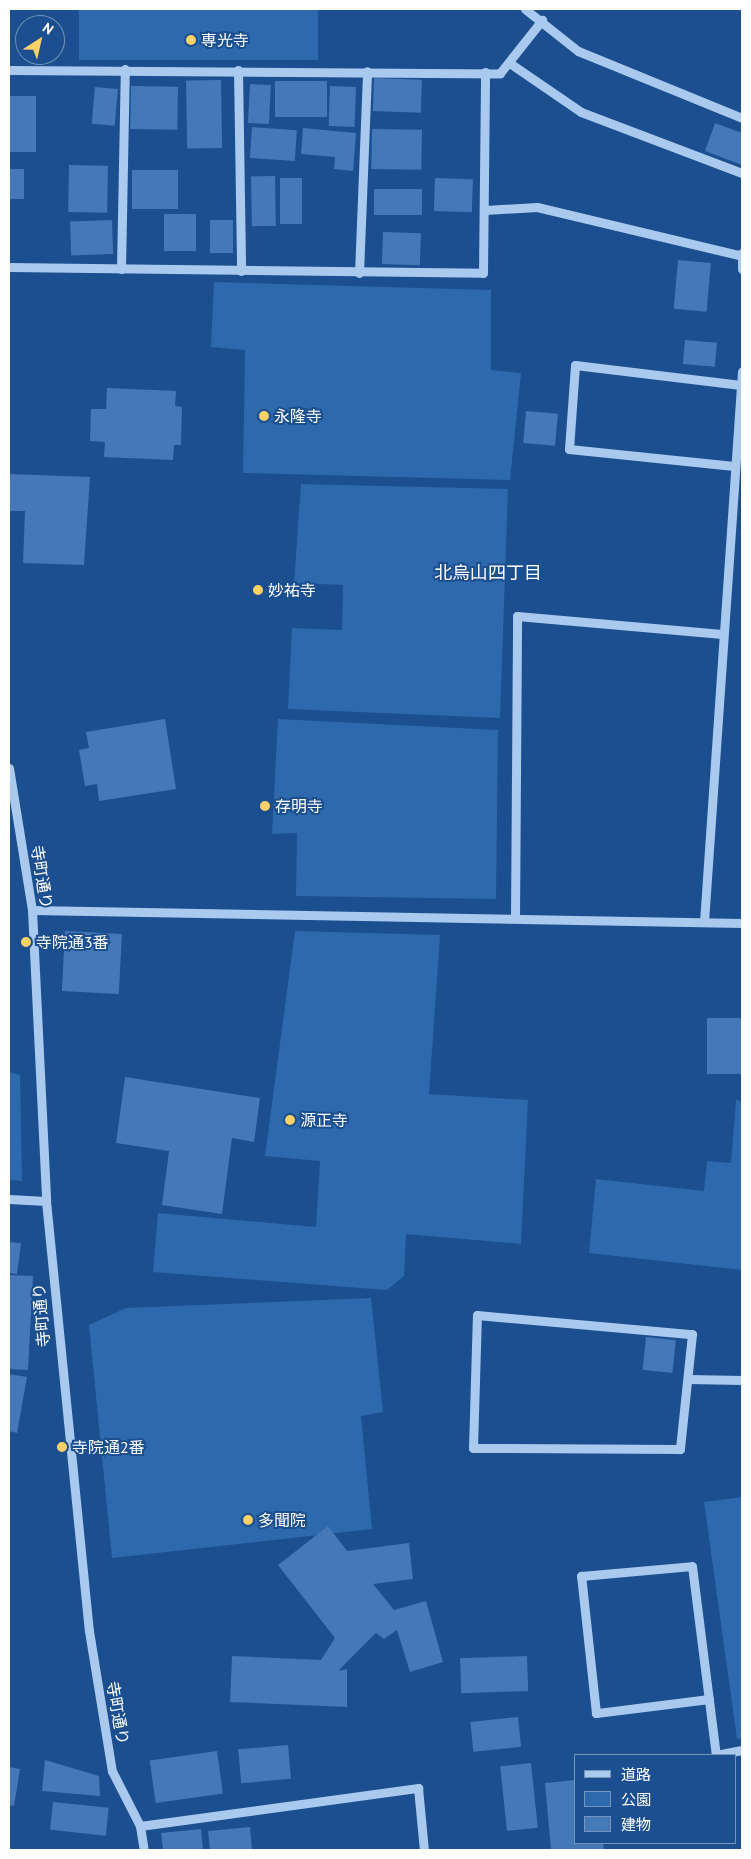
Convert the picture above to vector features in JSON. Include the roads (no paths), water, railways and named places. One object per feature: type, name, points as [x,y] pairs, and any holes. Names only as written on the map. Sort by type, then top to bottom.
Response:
[{"type":"street","points":[[525,9],[542,20],[578,51],[742,118]]},
{"type":"street","points":[[9,70],[500,72],[511,64],[542,20]]},
{"type":"street","points":[[511,64],[581,112],[742,173]]},
{"type":"street","points":[[122,269],[125,69]]},
{"type":"street","points":[[238,70],[241,271]]},
{"type":"street","points":[[359,273],[367,71]]},
{"type":"street","points":[[9,267],[359,273],[483,273],[485,72]]},
{"type":"street","points":[[485,210],[538,207],[742,254],[742,270]]},
{"type":"street","points":[[734,466],[569,449],[575,365],[741,385]]},
{"type":"street","points":[[704,922],[722,634],[742,371]]},
{"type":"street","points":[[515,918],[517,616],[722,634]]},
{"type":"street","name":"寺町通り","points":[[9,768],[32,910],[46,1201],[89,1631],[112,1771],[140,1826],[144,1850]]},
{"type":"street","points":[[32,910],[742,922]]},
{"type":"street","points":[[9,1199],[46,1201]]},
{"type":"street","points":[[477,1316],[692,1334],[688,1380],[680,1449],[473,1448],[477,1316]]},
{"type":"street","points":[[688,1380],[742,1380]]},
{"type":"street","points":[[708,1699],[596,1714],[581,1576],[692,1566],[716,1754]]},
{"type":"street","points":[[721,1754],[742,1750]]},
{"type":"street","points":[[140,1826],[418,1788],[424,1850]]},
{"type":"place","name":"専光寺","points":[[191,40]]},
{"type":"place","name":"永隆寺","points":[[264,416]]},
{"type":"place","name":"妙祐寺","points":[[258,590]]},
{"type":"place","name":"存明寺","points":[[265,806]]},
{"type":"place","name":"寺院通3番","points":[[26,942]]},
{"type":"place","name":"源正寺","points":[[290,1120]]},
{"type":"place","name":"寺院通2番","points":[[62,1447]]},
{"type":"place","name":"多聞院","points":[[248,1520]]},
{"type":"district","name":"北烏山四丁目","points":[[488,573]]}]
